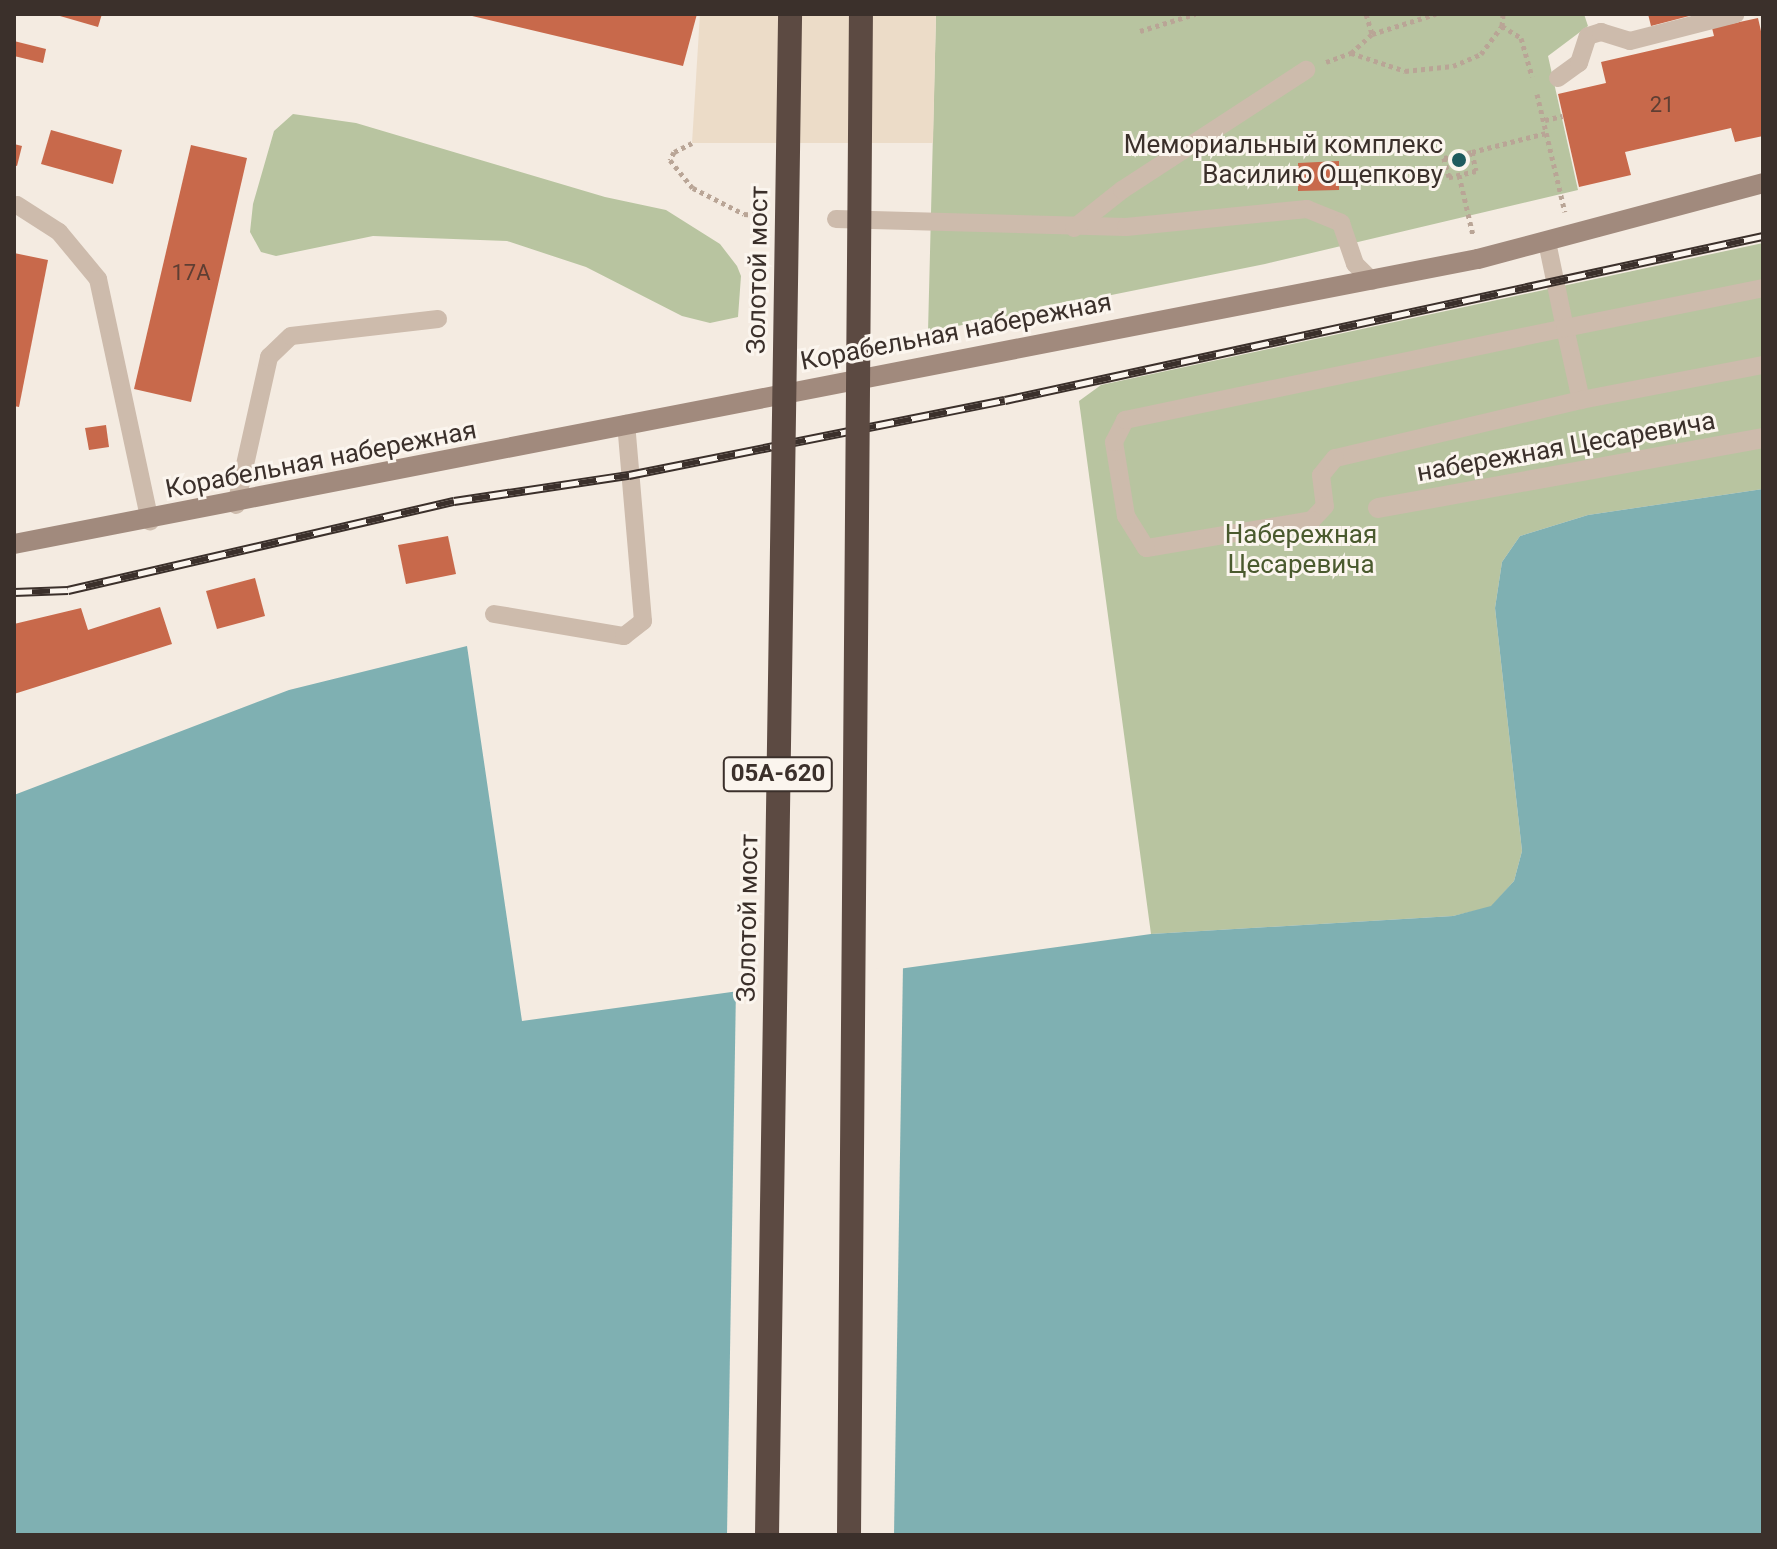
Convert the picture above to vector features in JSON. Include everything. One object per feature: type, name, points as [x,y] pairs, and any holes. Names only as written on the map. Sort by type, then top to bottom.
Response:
[{"type":"highway","name":"Золотой мост","points":[[767,1535],[790,14]]},
{"type":"highway","name":"05А-620","points":[[849,1535],[861,14]]},
{"type":"main road","name":"Корабельная набережная","points":[[14,544],[236,505],[626,424],[1372,281],[1547,242],[1763,183]]},
{"type":"street","name":"набережная Цесаревича","points":[[1378,508],[1763,438]]},
{"type":"lane","points":[[1558,78],[1579,63],[1588,36],[1601,32],[1630,41],[1736,14]]},
{"type":"lane","points":[[1074,228],[1122,190],[1306,70]]},
{"type":"lane","points":[[17,205],[59,232],[98,279],[150,521]]},
{"type":"lane","points":[[836,219],[1074,228],[1170,226],[1307,209],[1341,223],[1355,264],[1372,281]]},
{"type":"lane","points":[[1547,242],[1581,400]]},
{"type":"lane","points":[[1763,288],[1125,420],[1114,442],[1126,516],[1146,548],[1312,520],[1325,506],[1321,475],[1335,458],[1581,400],[1763,365]]},
{"type":"lane","points":[[236,505],[269,357],[291,336],[438,319]]},
{"type":"lane","points":[[494,614],[624,636],[643,621],[626,424]]},
{"type":"path","points":[[1140,31],[1195,14]]},
{"type":"path","points":[[1366,14],[1372,34]]},
{"type":"path","points":[[1306,70],[1351,53],[1372,34],[1436,14]]},
{"type":"path","points":[[1351,53],[1383,67],[1434,71],[1481,54],[1502,26],[1503,14]]},
{"type":"path","points":[[1502,26],[1521,38],[1530,68]]},
{"type":"path","points":[[1563,116],[1545,119],[1570,235]]},
{"type":"path","points":[[1472,152],[1476,171],[1449,177],[1444,158],[1546,133]]},
{"type":"path","points":[[692,143],[674,152],[670,160],[693,188],[744,214],[775,216]]},
{"type":"path","points":[[1459,175],[1478,259]]},
{"type":"green space","points":[[936,14],[1584,14],[1588,26],[1548,56],[1578,190],[1265,264],[928,332]]},
{"type":"green space","points":[[293,114],[356,123],[605,197],[666,210],[720,244],[737,266],[741,276],[738,317],[710,323],[682,316],[586,267],[507,241],[373,236],[276,256],[261,252],[250,232],[253,204],[274,131]]},
{"type":"green space","name":"Набережная Цесаревича","points":[[1763,243],[1763,489],[1588,515],[1520,536],[1502,562],[1495,608],[1522,851],[1514,881],[1491,907],[1453,916],[1151,934],[1079,401],[1101,385]]},
{"type":"shaded area","points":[[700,14],[936,14],[933,143],[692,143]]},
{"type":"water","points":[[1763,489],[1763,1535],[14,1535],[14,795],[289,690],[467,646],[522,1021],[1151,934],[1453,916],[1491,906],[1514,881],[1522,851],[1495,608],[1502,562],[1520,536],[1588,515]]},
{"type":"pier","points":[[903,965],[894,1535],[727,1535],[736,988]]},
{"type":"building","points":[[53,14],[102,14],[98,27]]},
{"type":"building","points":[[468,14],[697,14],[683,66],[468,15]]},
{"type":"building","points":[[1648,14],[1693,14],[1693,15],[1651,26]]},
{"type":"building","points":[[1758,18],[1763,40],[1763,136],[1735,142],[1731,128],[1625,152],[1631,175],[1579,187],[1558,94],[1606,83],[1601,62],[1714,36],[1712,28]]},
{"type":"building","points":[[14,41],[46,49],[43,63],[14,56]]},
{"type":"building","points":[[51,130],[122,150],[113,184],[41,164]]},
{"type":"building","points":[[14,144],[22,146],[17,166],[14,165]]},
{"type":"building","points":[[191,145],[247,158],[191,402],[134,389]]},
{"type":"building","points":[[1339,161],[1339,190],[1298,191],[1298,163]]},
{"type":"building","points":[[14,253],[48,260],[19,407],[14,406]]},
{"type":"building","points":[[106,425],[109,447],[89,450],[85,428]]},
{"type":"building","points":[[448,536],[456,574],[406,584],[398,545]]},
{"type":"building","points":[[255,578],[265,616],[217,629],[206,591]]},
{"type":"building","points":[[160,607],[172,644],[14,694],[14,624],[81,608],[88,630]]},
{"type":"railway","points":[[14,592],[68,590],[454,501],[629,475],[1005,400],[1763,236]]},
{"type":"place","name":"Мемориальный комплекс Василию Ощепкову","points":[[1459,160]]}]
